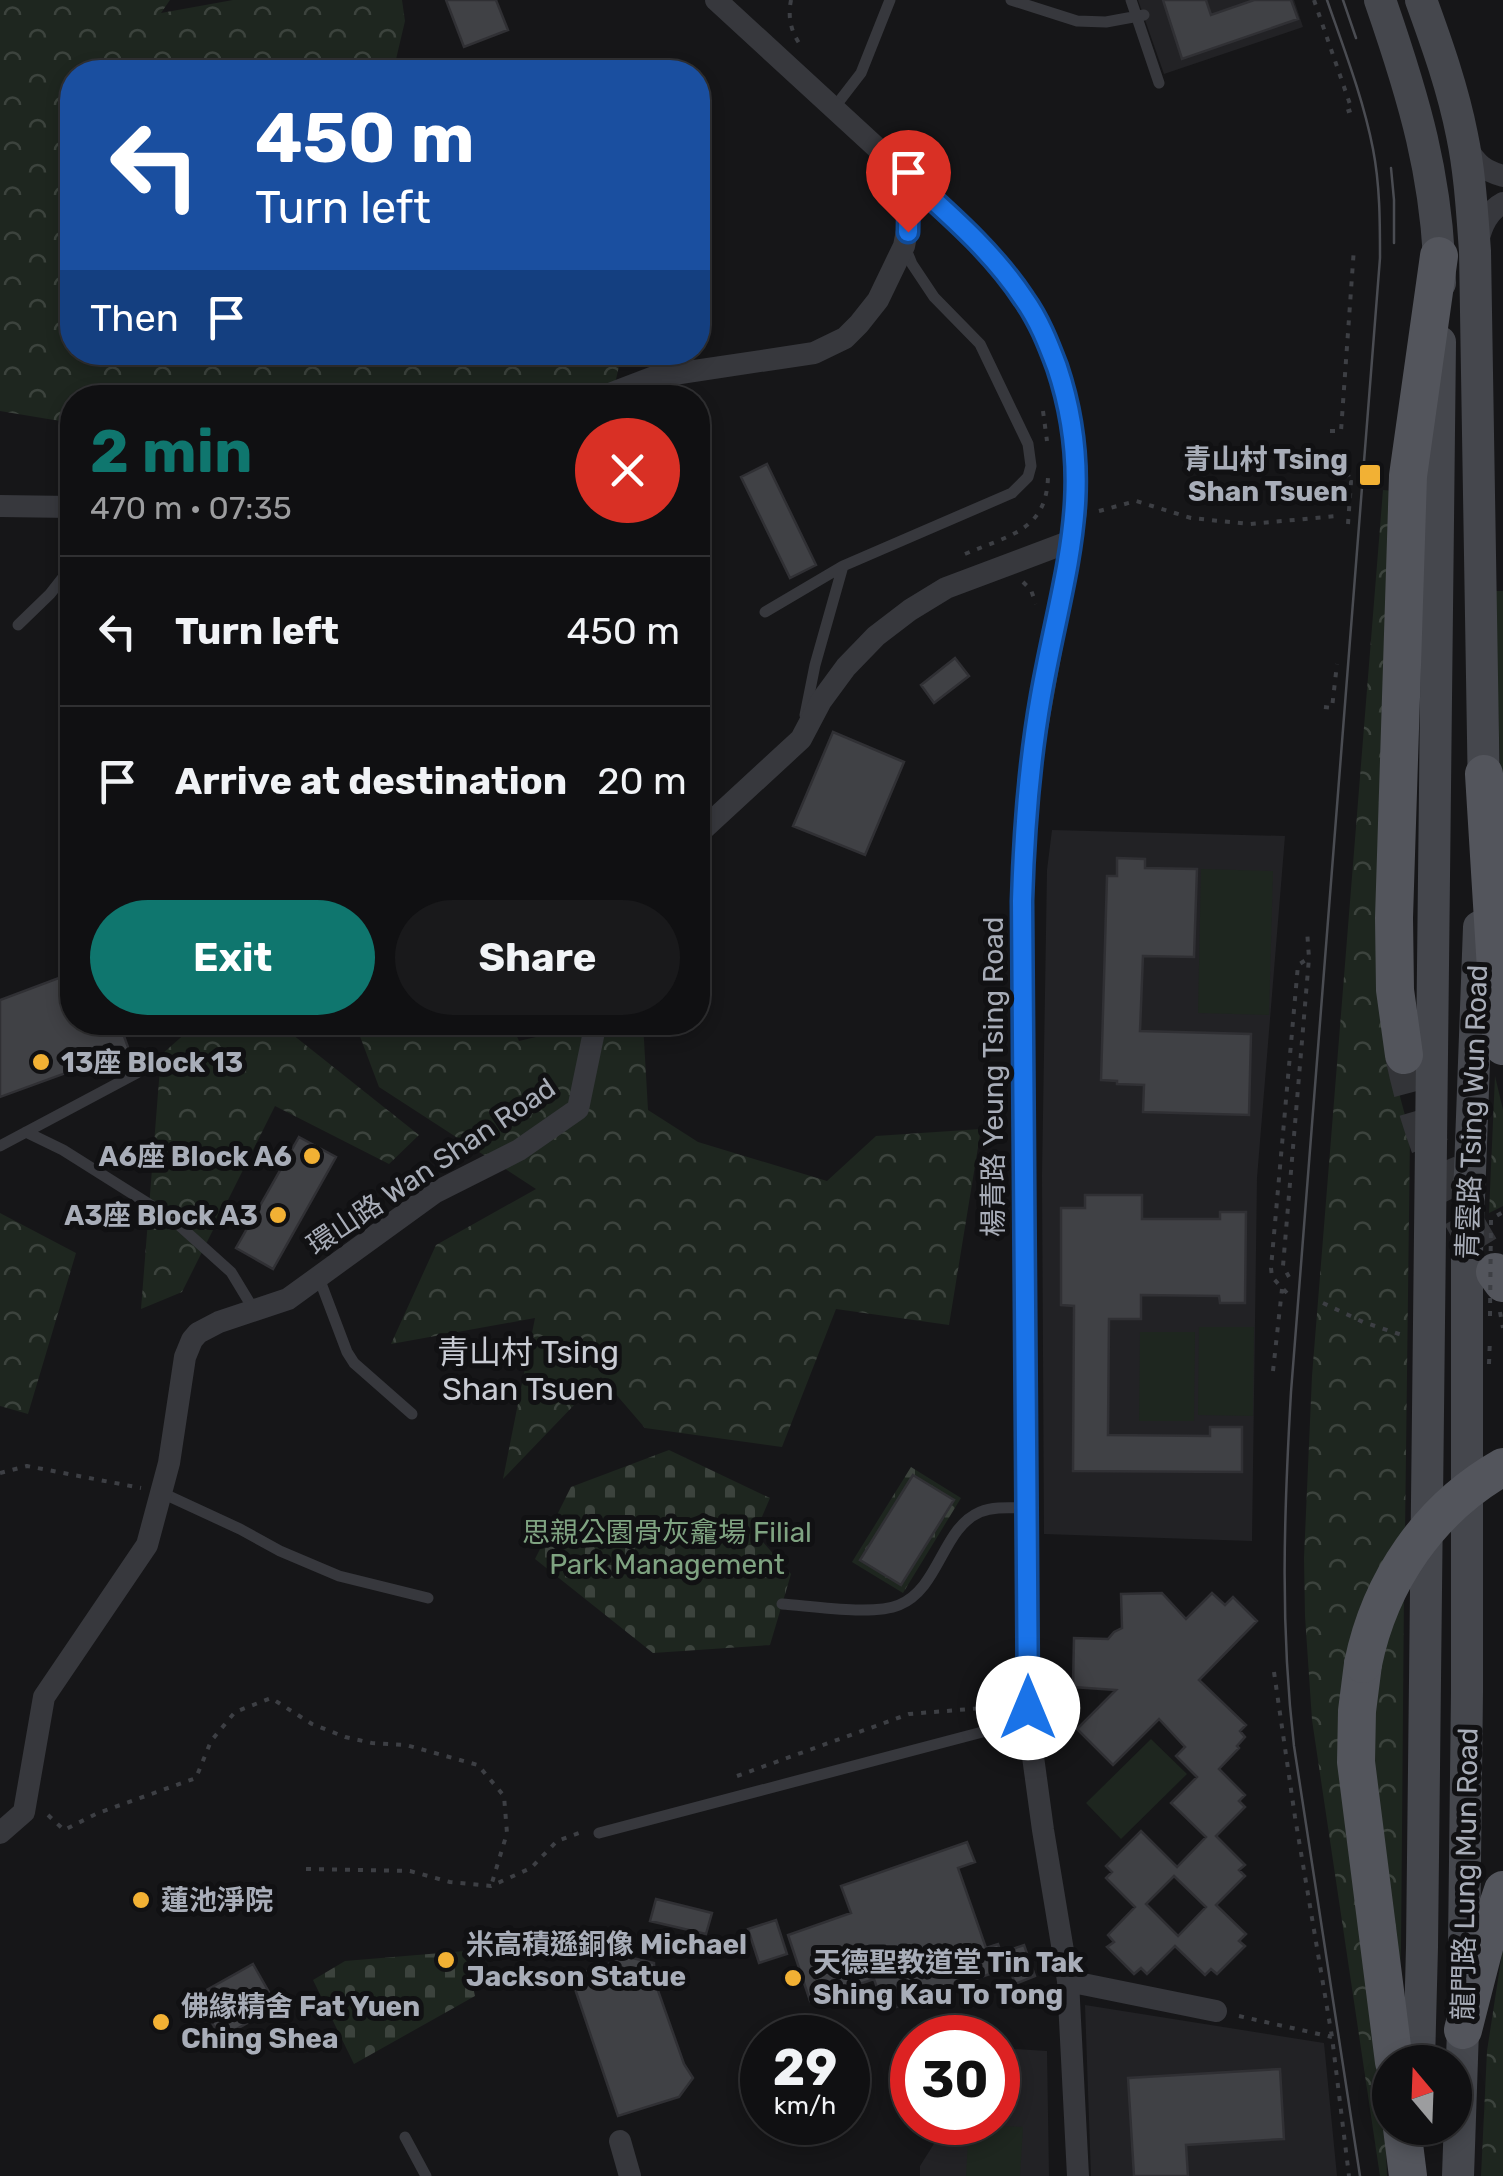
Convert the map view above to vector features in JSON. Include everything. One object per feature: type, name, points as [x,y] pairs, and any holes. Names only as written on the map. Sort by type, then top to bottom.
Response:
[{"type":"main road","name":"青雲路 Tsing Wun Road","points":[[1380,0],[1408,80],[1435,204],[1457,254],[1484,774],[1467,1252],[1466,1692]]},
{"type":"main road","name":"青雲路 Tsing Wun Road","points":[[1421,0],[1448,81],[1470,182],[1440,331],[1424,1684]]},
{"type":"main road","points":[[1404,1055],[1396,990],[1394,918],[1408,476],[1457,254]]},
{"type":"main road","points":[[1484,774],[1503,1046]]},
{"type":"main road","points":[[1392,2045],[1356,1762],[1363,1664],[1382,1600],[1415,1544],[1460,1497],[1503,1467]]},
{"type":"main road","name":"龍門路 Lung Mun Road","points":[[1419,2045],[1424,1684]]},
{"type":"main road","name":"龍門路 Lung Mun Road","points":[[1458,2176],[1466,1692]]},
{"type":"main road","points":[[1463,2030],[1503,1890]]},
{"type":"main road","points":[[1406,2145],[1412,2176]]},
{"type":"main road","points":[[1412,2176],[1415,2145]]},
{"type":"street","name":"楊青路 Yeung Tsing Road","points":[[729,4],[972,236],[1011,280],[1050,348],[1068,404],[1078,483],[1072,541],[1040,700],[1027,800],[1022,918],[1028,1720],[1068,1981],[1078,2176]]},
{"type":"street","points":[[1462,135],[1477,164],[1503,176]]},
{"type":"street","points":[[635,385],[654,378],[805,355],[845,338],[869,313],[904,246],[909,221],[909,178]]},
{"type":"street","points":[[1457,254],[1503,204]]},
{"type":"street","points":[[0,506],[60,507]]},
{"type":"street","points":[[710,823],[801,738],[846,667],[876,636],[946,588],[1072,541]]},
{"type":"street","name":"環山路 Wan Shan Road","points":[[0,1833],[24,1812],[44,1697],[147,1544],[169,1464],[185,1357],[192,1340],[218,1322],[288,1299],[434,1194],[519,1150],[578,1109],[593,1035]]},
{"type":"street","points":[[1068,1981],[1216,2011]]},
{"type":"street","points":[[620,2141],[630,2176]]},
{"type":"lane","points":[[834,108],[861,73],[890,0]]},
{"type":"lane","points":[[1011,0],[1077,21],[1106,22],[1140,15]]},
{"type":"lane","points":[[1131,0],[1140,15],[1159,83]]},
{"type":"lane","points":[[765,612],[842,566],[1012,493],[1021,486],[1031,466],[1028,444],[980,344],[934,297],[904,246]]},
{"type":"lane","points":[[801,738],[842,566]]},
{"type":"lane","points":[[18,625],[60,581]]},
{"type":"lane","points":[[0,1146],[137,1073]]},
{"type":"lane","points":[[26,1132],[63,1150],[171,1218],[232,1272],[254,1310]]},
{"type":"lane","points":[[318,1278],[354,1363],[412,1414]]},
{"type":"lane","points":[[160,1492],[339,1576],[428,1598]]},
{"type":"lane","points":[[782,1604],[871,1610],[900,1605],[924,1586],[970,1517],[994,1508],[1027,1508]]},
{"type":"lane","points":[[599,1832],[1028,1720]]},
{"type":"lane","points":[[405,2137],[426,2176]]},
{"type":"path","points":[[1314,0],[1352,110],[1339,114]]},
{"type":"path","points":[[1330,430],[1341,432],[1354,248]]},
{"type":"path","points":[[1043,408],[1048,448]]},
{"type":"path","points":[[1342,460],[1350,482],[1348,524]]},
{"type":"path","points":[[954,558],[1036,520],[1047,496],[1048,464]]},
{"type":"path","points":[[1350,482],[1388,485]]},
{"type":"path","points":[[1095,512],[1136,501],[1191,518],[1250,524],[1337,516]]},
{"type":"path","points":[[1021,580],[1031,590],[1036,604]]},
{"type":"path","points":[[1324,707],[1332,708],[1337,664]]},
{"type":"path","points":[[1289,1278],[1283,1266],[1309,958],[1306,930]]},
{"type":"path","points":[[1287,1293],[1272,1277],[1271,1268],[1298,964],[1309,958]]},
{"type":"path","points":[[1503,1212],[1491,1219],[1503,1328]]},
{"type":"path","points":[[1272,1372],[1282,1289]]},
{"type":"path","points":[[1323,1303],[1363,1322],[1413,1338]]},
{"type":"path","points":[[1489,1364],[1490,1338]]},
{"type":"path","points":[[0,1473],[27,1466],[160,1492]]},
{"type":"path","points":[[1274,1672],[1332,2037],[1348,2176]]},
{"type":"path","points":[[31,1769],[42,1809],[64,1830],[98,1813],[196,1778],[211,1740],[236,1712],[271,1698],[312,1724],[345,1737],[372,1744],[406,1745],[478,1765],[504,1796],[507,1833],[491,1886]]},
{"type":"path","points":[[1240,2016],[1332,2037]]},
{"type":"shaded area","points":[[1138,0],[1294,0],[1303,27],[1164,74]]},
{"type":"shaded area","points":[[1052,830],[1285,836],[1257,1178],[1252,1541],[1044,1534],[1042,1176],[1047,870]]},
{"type":"shaded area","points":[[1085,2005],[1324,2043],[1337,2176],[1091,2176]]},
{"type":"shaded area","points":[[1020,2049],[1047,2051],[1049,2176],[920,2176],[920,2166],[933,2145],[1020,2145]]},
{"type":"green space","points":[[0,0],[170,0],[161,13],[233,0],[402,0],[405,21],[396,60],[60,60],[60,365],[619,365],[615,385],[60,385],[60,421],[0,411]]},
{"type":"green space","points":[[1383,490],[1394,491],[1391,1063],[1410,1134],[1405,1535],[1344,1788],[1377,2045],[1372,2045],[1372,2122],[1312,1720],[1304,1558],[1312,1376]]},
{"type":"green space","points":[[1494,591],[1503,591],[1503,843]]},
{"type":"green space","points":[[1201,869],[1273,871],[1269,1015],[1198,1013]]},
{"type":"green space","points":[[184,1035],[293,1035],[419,1135],[389,1164],[275,1106],[182,1292],[141,1309],[161,1055]]},
{"type":"green space","points":[[360,1035],[516,1035],[519,1041],[544,1035],[644,1035],[648,1110],[698,1142],[827,1181],[876,1136],[981,1129],[949,1325],[836,1309],[782,1447],[645,1428],[601,1377],[503,1479],[535,1318],[391,1344],[436,1245],[536,1189],[379,1087]]},
{"type":"green space","points":[[1495,1076],[1503,1110],[1503,1206],[1489,1213]]},
{"type":"green space","points":[[0,1213],[76,1253],[28,1414],[0,1406]]},
{"type":"green space","points":[[1199,1327],[1254,1327],[1253,1416],[1198,1415]]},
{"type":"green space","points":[[1140,1332],[1195,1332],[1194,1421],[1139,1421]]},
{"type":"green space","name":"思親公園骨灰龕場 Filial Park Management","points":[[669,1450],[770,1498],[755,1533],[791,1574],[770,1645],[653,1653],[535,1559],[571,1487]]},
{"type":"green space","points":[[911,1467],[961,1498],[903,1593],[852,1562]]},
{"type":"green space","points":[[1404,1589],[1399,1991],[1373,1785],[1376,1671]]},
{"type":"green space","points":[[1151,1739],[1187,1774],[1121,1839],[1086,1803]]},
{"type":"green space","points":[[1503,1947],[1503,2176],[1481,2176],[1487,2051]]},
{"type":"green space","points":[[465,1951],[475,1996],[354,2064],[313,1980],[345,1961]]},
{"type":"green space","points":[[1023,2127],[1020,2176],[966,2176],[968,2145],[1020,2145]]},
{"type":"green space","points":[[1375,2145],[1386,2145],[1387,2176],[1380,2176]]},
{"type":"building","points":[[446,0],[496,0],[508,30],[464,47]]},
{"type":"building","points":[[1163,0],[1206,0],[1211,15],[1254,0],[1291,0],[1298,19],[1182,59]]},
{"type":"building","points":[[767,464],[816,565],[790,578],[741,477]]},
{"type":"building","points":[[955,658],[969,676],[934,703],[921,685]]},
{"type":"building","points":[[833,732],[904,762],[865,855],[793,826]]},
{"type":"building","points":[[1117,858],[1145,859],[1145,868],[1197,869],[1194,957],[1143,956],[1140,1031],[1251,1034],[1249,1115],[1143,1112],[1144,1085],[1101,1080],[1107,876],[1117,876]]},
{"type":"building","points":[[60,978],[60,1035],[124,1035],[129,1050],[0,1097],[0,1000]]},
{"type":"building","points":[[299,1137],[336,1157],[273,1269],[236,1248]]},
{"type":"building","points":[[1085,1195],[1142,1195],[1142,1219],[1220,1219],[1220,1212],[1246,1212],[1245,1303],[1220,1303],[1219,1296],[1141,1295],[1141,1319],[1109,1319],[1108,1435],[1210,1436],[1210,1427],[1242,1427],[1242,1472],[1073,1471],[1074,1306],[1061,1305],[1061,1208],[1085,1208]]},
{"type":"building","points":[[913,1475],[954,1500],[901,1585],[860,1560]]},
{"type":"building","points":[[1162,1593],[1186,1619],[1212,1593],[1225,1605],[1233,1597],[1257,1621],[1199,1680],[1246,1725],[1240,1731],[1245,1737],[1239,1748],[1219,1769],[1245,1795],[1239,1801],[1245,1807],[1216,1836],[1245,1865],[1239,1870],[1245,1876],[1216,1905],[1246,1934],[1239,1941],[1245,1946],[1217,1974],[1211,1969],[1205,1975],[1175,1946],[1147,1974],[1141,1968],[1134,1974],[1107,1947],[1114,1942],[1108,1935],[1135,1907],[1106,1878],[1112,1872],[1106,1866],[1141,1831],[1177,1867],[1206,1837],[1171,1803],[1197,1777],[1176,1756],[1185,1747],[1159,1719],[1113,1765],[1077,1729],[1116,1690],[1073,1687],[1074,1638],[1108,1639],[1122,1628],[1121,1594]],"holes":[[[1174,1876],[1206,1907],[1178,1936],[1146,1904]]]},
{"type":"building","points":[[967,1842],[975,1862],[958,1868],[986,1948],[998,1944],[1007,1968],[885,2011],[874,1979],[810,2001],[788,1935],[851,1913],[841,1886]]},
{"type":"building","points":[[656,1899],[712,1913],[706,1934],[650,1921]]},
{"type":"building","points":[[776,1920],[787,1954],[759,1963],[748,1929]]},
{"type":"building","points":[[1024,1945],[1035,1976],[1015,1984],[1004,1952]]},
{"type":"building","points":[[628,1957],[654,1963],[655,1982],[684,2064],[693,2078],[679,2097],[618,2116],[571,1977]]},
{"type":"building","points":[[253,1964],[277,2006],[221,2038],[196,1996]]},
{"type":"building","points":[[1280,2069],[1284,2139],[1186,2145],[1188,2176],[1134,2176],[1128,2078]]},
{"type":"tunnel","points":[[1404,1055],[1428,1142],[1463,1219],[1495,1272]]},
{"type":"tram line","points":[[1327,0],[1359,92],[1373,149],[1380,258],[1291,1392],[1285,1613],[1294,1746],[1360,2176]]},
{"type":"tram line","points":[[1343,0],[1356,38]]},
{"type":"tram line","points":[[1391,168],[1394,243]]},
{"type":"place","name":"青山村 Tsing Shan Tsuen","points":[[1370,475]]},
{"type":"place","name":"13座 Block 13","points":[[41,1062]]},
{"type":"place","name":"A6座 Block A6","points":[[312,1156]]},
{"type":"place","name":"A3座 Block A3","points":[[278,1215]]},
{"type":"place","name":"蓮池淨院","points":[[141,1900]]},
{"type":"place","name":"米高積遜銅像 Michael Jackson Statue","points":[[446,1960]]},
{"type":"place","name":"天德聖教道堂 Tin Tak Shing Kau To Tong","points":[[793,1978]]},
{"type":"place","name":"佛緣精舍 Fat Yuen Ching Shea","points":[[161,2022]]},
{"type":"district","name":"青山村 Tsing Shan Tsuen","points":[[528,1370]]},
{"type":"route","points":[[908,232],[909,178],[972,236],[1026,300],[1060,376],[1076,454],[1076,512],[1032,750],[1023,850],[1028,1708]]}]
